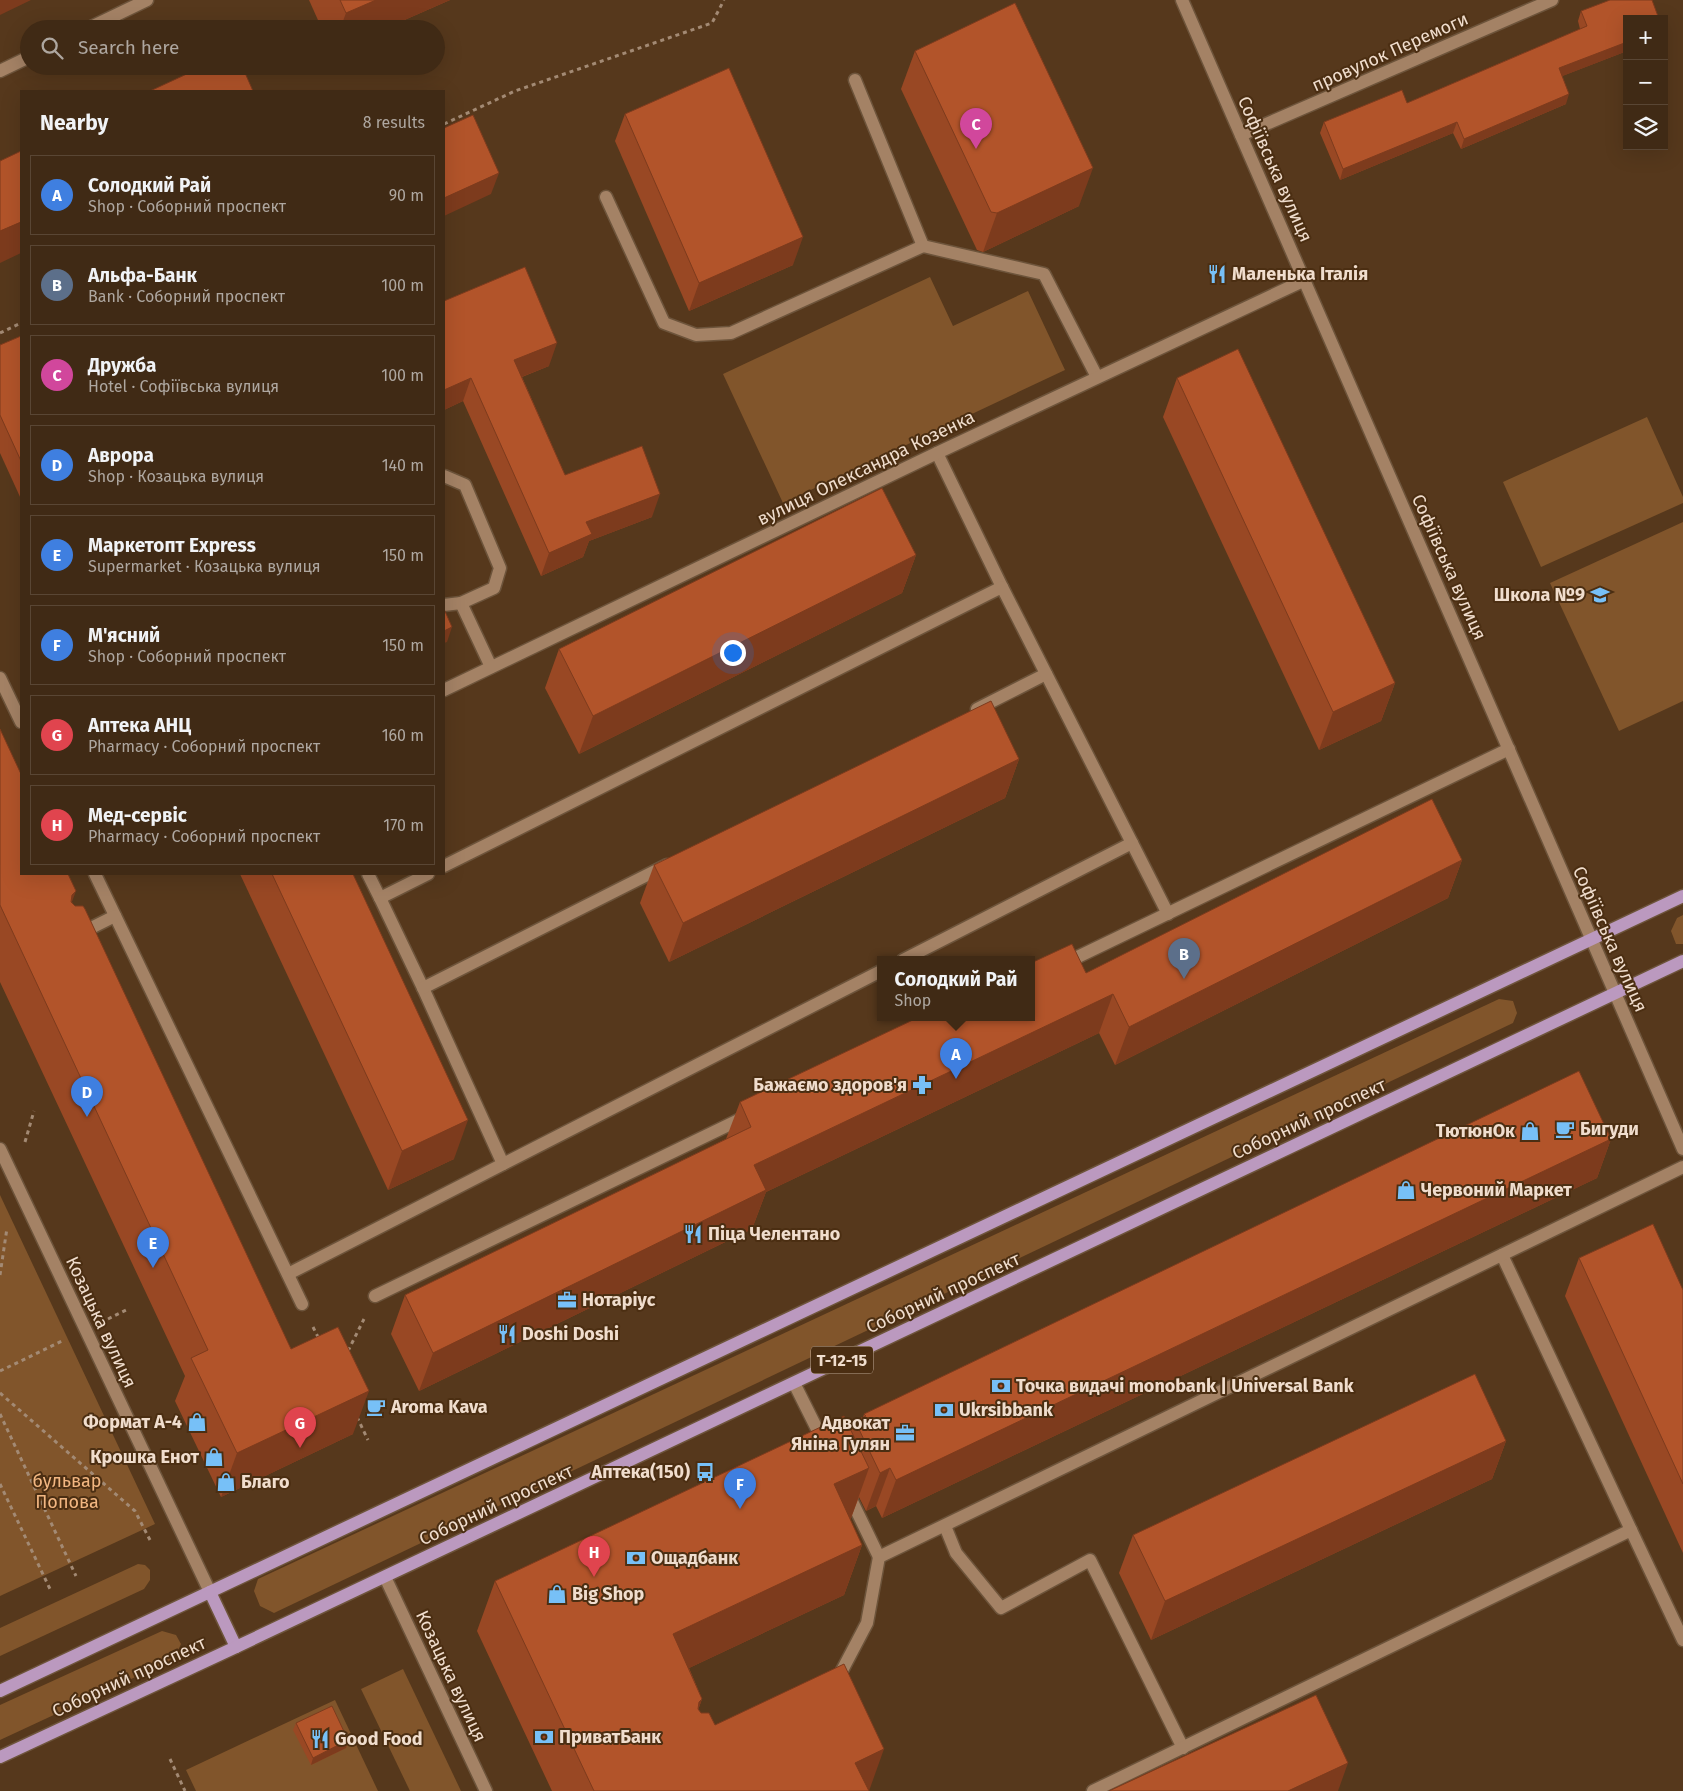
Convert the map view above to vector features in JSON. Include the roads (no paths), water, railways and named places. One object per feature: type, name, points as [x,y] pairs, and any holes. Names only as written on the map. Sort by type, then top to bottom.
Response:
[{"type":"main road","points":[[0,1692],[1683,896]]},
{"type":"main road","name":"Соборний проспект","points":[[0,1757],[385,1577],[1683,961]]},
{"type":"main road","points":[[210,1592],[236,1647]]},
{"type":"street","points":[[105,20],[146,0]]},
{"type":"street","name":"Софіївська вулиця","points":[[1182,0],[1683,1149]]},
{"type":"street","name":"провулок Перемоги","points":[[1241,135],[1552,0]]},
{"type":"street","points":[[0,71],[20,61]]},
{"type":"street","points":[[855,80],[923,246]]},
{"type":"street","points":[[606,197],[664,323],[696,335],[731,333],[923,246],[1044,274],[1097,377]]},
{"type":"street","name":"вулиця Олександра Козенка","points":[[445,690],[937,453],[1304,280]]},
{"type":"street","points":[[937,453],[1002,587],[1168,914]]},
{"type":"street","points":[[445,476],[464,485],[500,568],[494,588],[461,603],[445,605]]},
{"type":"street","points":[[445,866],[1002,587]]},
{"type":"street","points":[[461,603],[491,667]]},
{"type":"street","points":[[966,714],[1046,674]]},
{"type":"street","points":[[0,678],[20,720]]},
{"type":"street","points":[[1048,972],[1509,749]]},
{"type":"street","points":[[911,956],[1132,843]]},
{"type":"street","points":[[423,988],[681,858]]},
{"type":"street","points":[[95,875],[302,1304]]},
{"type":"street","points":[[368,875],[423,988],[503,1164]]},
{"type":"street","points":[[380,898],[426,875]]},
{"type":"street","points":[[64,942],[115,916]]},
{"type":"street","points":[[288,1274],[877,973]]},
{"type":"street","points":[[375,1296],[757,1112]]},
{"type":"street","name":"Козацька вулиця","points":[[0,1149],[210,1592]]},
{"type":"street","points":[[879,1557],[1683,1167]]},
{"type":"street","points":[[1502,1255],[1683,1640]]},
{"type":"street","points":[[794,1383],[829,1454]]},
{"type":"street","points":[[832,1688],[867,1623],[879,1557],[841,1480]]},
{"type":"street","points":[[945,1526],[956,1553],[1000,1608],[1090,1560],[1183,1748]]},
{"type":"street","points":[[1093,1791],[1631,1530]]},
{"type":"street","name":"Козацька вулиця","points":[[385,1577],[486,1791]]},
{"type":"place","name":"Дружба","points":[[976,149]]},
{"type":"place","name":"Маленька Італія","points":[[1217,274]]},
{"type":"place","name":"Школа №9","points":[[1600,595]]},
{"type":"place","name":"Альфа-Банк","points":[[1184,979]]},
{"type":"place","name":"Солодкий Рай","points":[[956,1079]]},
{"type":"place","name":"Бажаємо здоров'я","points":[[922,1085]]},
{"type":"place","name":"Аврора","points":[[87,1117]]},
{"type":"place","name":"Бигуди","points":[[1565,1129]]},
{"type":"place","name":"ТютюнОк","points":[[1530,1131]]},
{"type":"place","name":"Червоний Маркет","points":[[1406,1190]]},
{"type":"place","name":"Піца Челентано","points":[[693,1234]]},
{"type":"place","name":"Маркетопт Express","points":[[153,1268]]},
{"type":"place","name":"Нотаріус","points":[[567,1300]]},
{"type":"place","name":"Doshi Doshi","points":[[507,1334]]},
{"type":"place","name":"Точка видачі monobank | Universal Bank","points":[[1001,1386]]},
{"type":"place","name":"Aroma Kava","points":[[376,1407]]},
{"type":"place","name":"Ukrsibbank","points":[[944,1410]]},
{"type":"place","name":"Формат А-4","points":[[197,1422]]},
{"type":"place","name":"Адвокат Яніна Гулян","points":[[905,1433]]},
{"type":"place","name":"Аптека АНЦ","points":[[300,1448]]},
{"type":"place","name":"Крошка Енот","points":[[214,1457]]},
{"type":"place","name":"Аптека(150)","points":[[705,1472]]},
{"type":"place","name":"Благо","points":[[226,1482]]},
{"type":"place","name":"М'ясний","points":[[740,1509]]},
{"type":"place","name":"Ощадбанк","points":[[636,1558]]},
{"type":"place","name":"Мед-сервіс","points":[[594,1577]]},
{"type":"place","name":"Big Shop","points":[[557,1594]]},
{"type":"place","name":"ПриватБанк","points":[[544,1737]]},
{"type":"place","name":"Good Food","points":[[320,1739]]},
{"type":"park label","name":"бульвар Попова","points":[[67,1491]]}]
